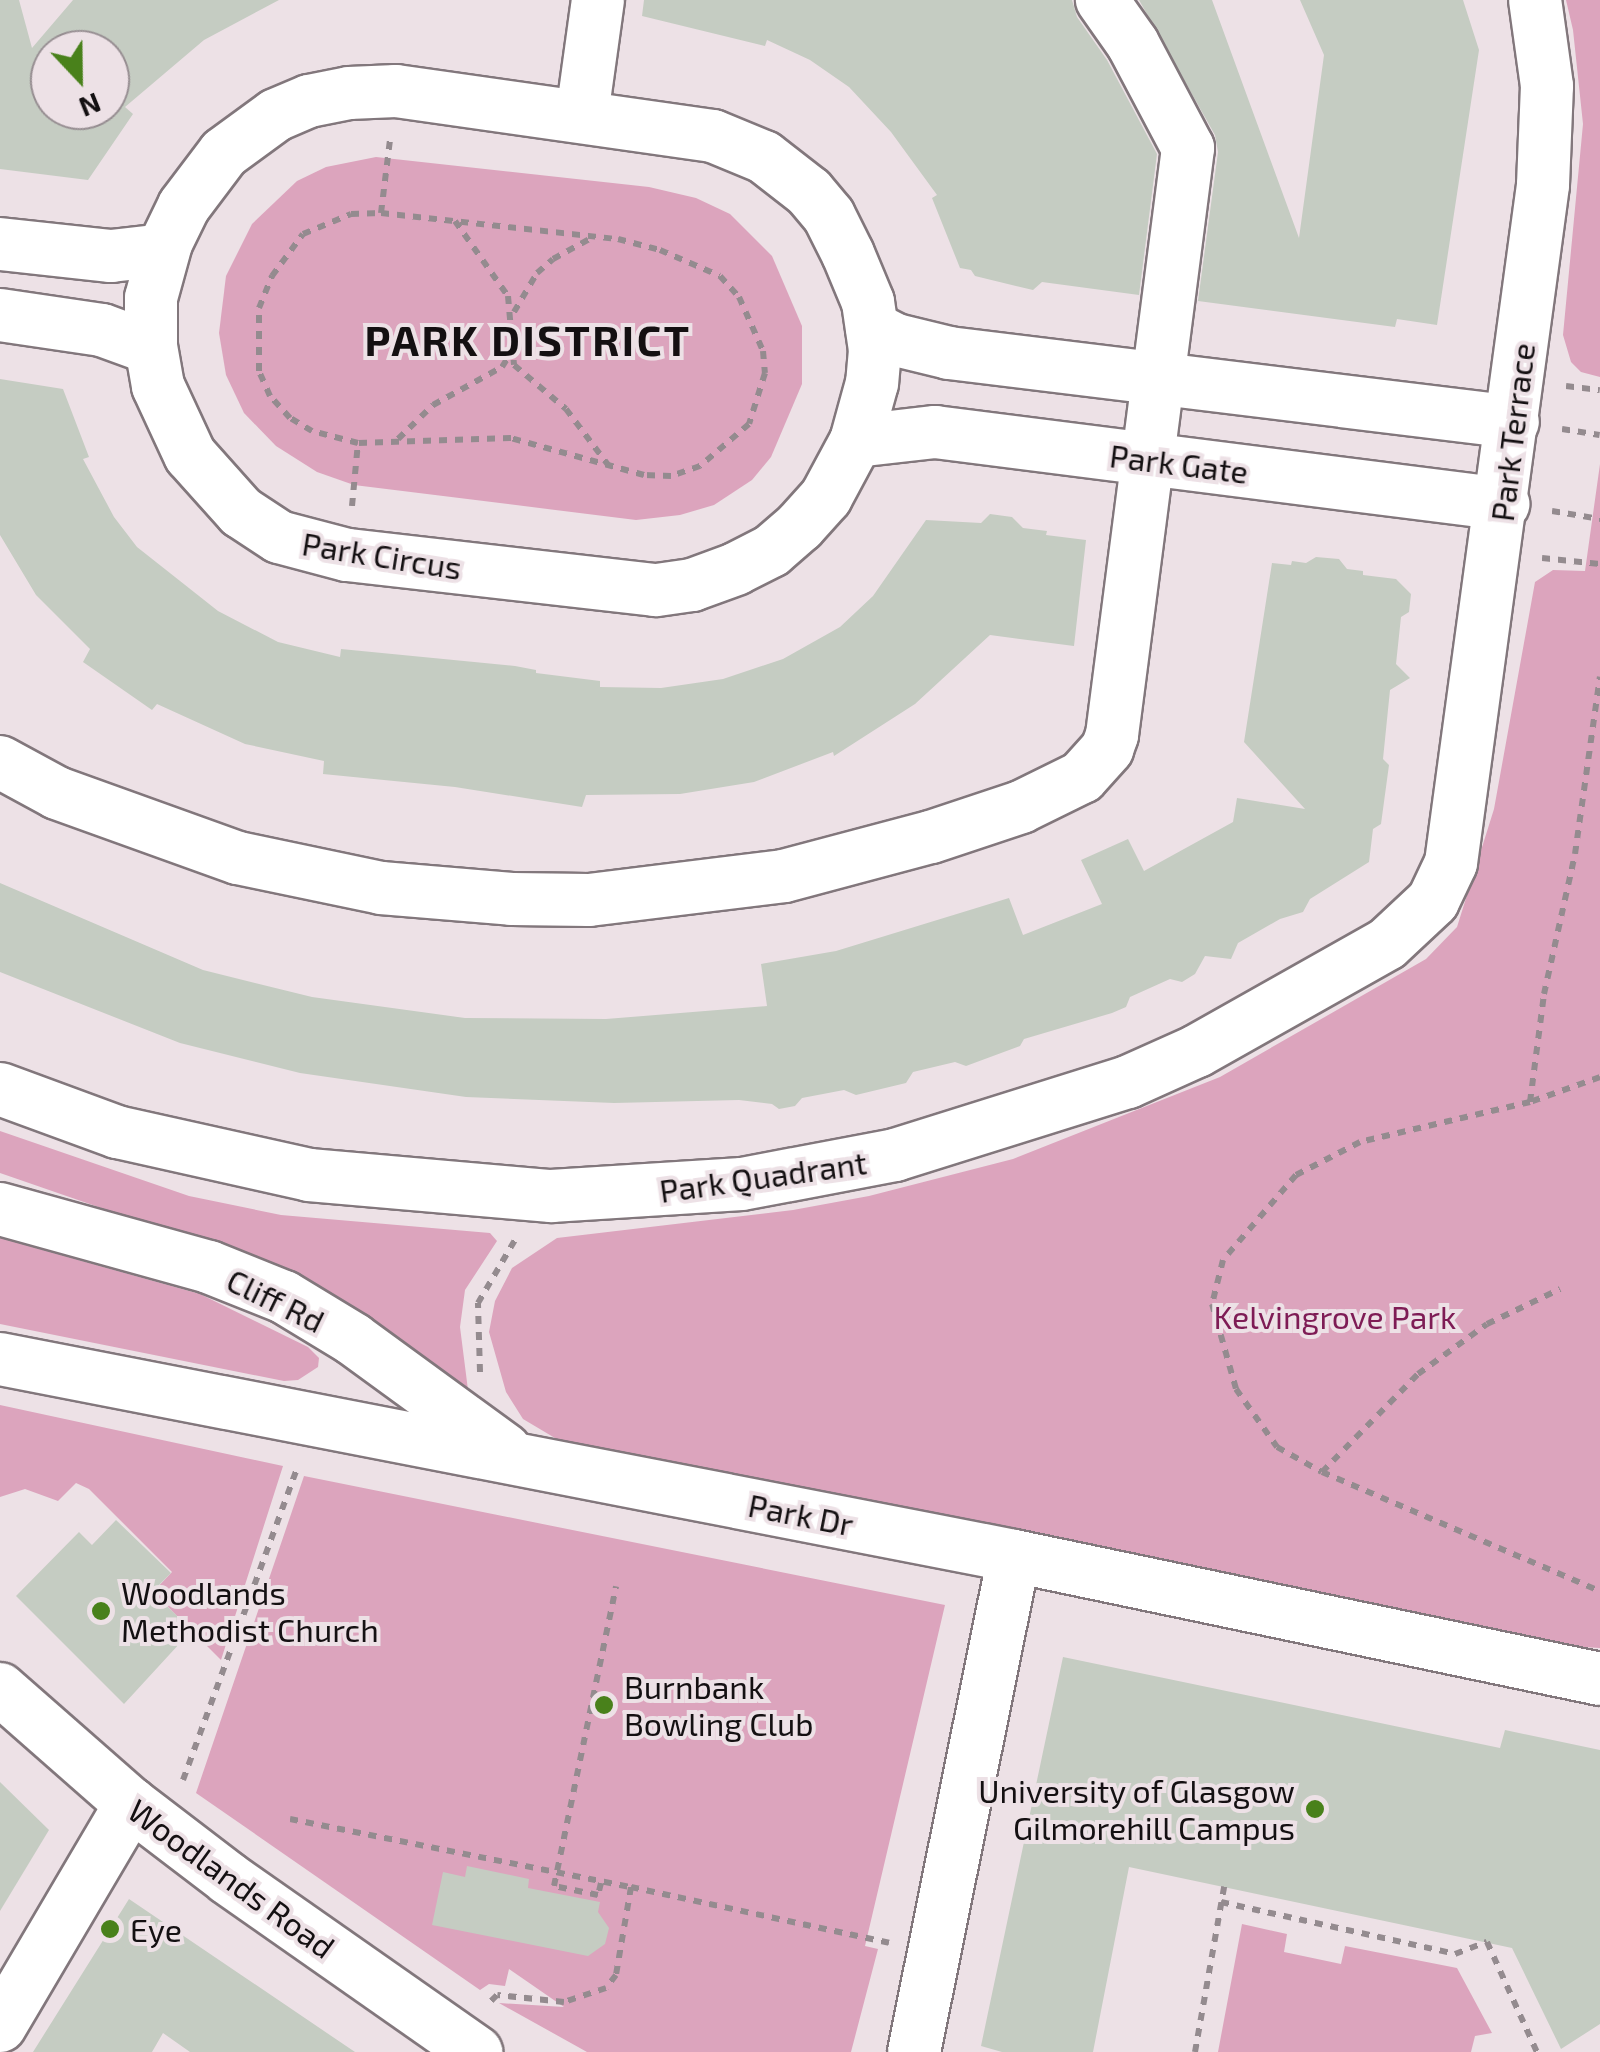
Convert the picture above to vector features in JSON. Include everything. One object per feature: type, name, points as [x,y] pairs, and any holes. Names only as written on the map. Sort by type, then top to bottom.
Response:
[{"type":"street","points":[[582,114],[598,0]]},
{"type":"street","points":[[0,762],[57,793],[148,829],[238,858],[381,888],[512,899],[589,900],[724,887],[858,860],[1021,807],[1082,777],[1107,749],[1188,148],[1141,58],[1102,0]]},
{"type":"street","name":"Park Terrace","points":[[1451,863],[1500,528],[1546,139],[1547,86],[1535,0]]},
{"type":"street","name":"Park Circus","points":[[396,91],[582,114],[713,136],[740,144],[784,170],[829,216],[868,302],[872,383],[856,441],[826,497],[771,552],[692,585],[654,590],[346,555],[279,537],[241,512],[190,455],[158,386],[150,348],[151,298],[164,250],[201,180],[224,152],[248,134],[309,101],[349,92],[396,91]]},
{"type":"street","points":[[0,244],[112,256],[164,250]]},
{"type":"street","points":[[0,315],[102,330],[150,348]]},
{"type":"street","points":[[872,328],[896,340],[949,353],[1513,422]]},
{"type":"street","name":"Park Gate","points":[[856,441],[936,432],[1144,459],[1500,528]]},
{"type":"street","name":"Park Quadrant","points":[[0,1090],[116,1132],[309,1175],[550,1196],[673,1192],[839,1169],[972,1134],[1128,1082],[1197,1051],[1387,944],[1432,902],[1451,863]]},
{"type":"street","name":"Cliff Rd","points":[[0,1209],[209,1267],[284,1298],[353,1340],[518,1460]]},
{"type":"street","name":"Park Dr","points":[[0,1359],[1014,1556],[1600,1679]]},
{"type":"street","points":[[914,2052],[1014,1556]]},
{"type":"street","name":"Woodlands Road","points":[[0,1689],[155,1798],[245,1890],[476,2052]]},
{"type":"street","points":[[0,2026],[155,1798]]},
{"type":"path","points":[[381,213],[396,91]]},
{"type":"path","points":[[381,213],[594,236],[660,250],[720,276],[752,319],[765,374],[748,424],[700,466],[671,476],[644,476],[511,438],[358,442],[312,431],[290,418],[270,396],[259,371],[259,308],[272,276],[304,234],[351,214],[381,213]]},
{"type":"path","points":[[396,441],[433,405],[502,367],[510,354],[512,316],[497,274],[454,220]]},
{"type":"path","points":[[512,316],[537,274],[554,258],[594,236]]},
{"type":"path","points":[[510,354],[524,377],[566,408],[609,466]]},
{"type":"path","points":[[346,555],[358,442]]},
{"type":"path","points":[[1500,528],[1600,564]]},
{"type":"path","points":[[1530,1102],[1544,994],[1575,854],[1600,677]]},
{"type":"path","points":[[1600,1077],[1530,1102],[1400,1131],[1328,1157],[1296,1175],[1273,1197],[1224,1260],[1212,1304],[1222,1352],[1236,1389],[1277,1447],[1322,1472],[1600,1591]]},
{"type":"path","points":[[482,1384],[476,1349],[478,1303],[512,1245],[550,1196]]},
{"type":"path","points":[[1322,1472],[1418,1374],[1487,1324],[1560,1289]]},
{"type":"path","points":[[155,1798],[314,1420]]},
{"type":"path","points":[[616,1586],[554,1886],[598,1894],[600,1883],[631,1887],[934,1952]]},
{"type":"path","points":[[290,1819],[556,1874]]},
{"type":"path","points":[[515,1996],[564,2002],[594,1994],[611,1983],[631,1887]]},
{"type":"path","points":[[1195,2052],[1224,1887]]},
{"type":"path","points":[[1221,1902],[1456,1954],[1488,1942],[1537,2052]]},
{"type":"green space","points":[[1566,0],[1600,0],[1600,377],[1581,372],[1571,362],[1563,335],[1583,124]]},
{"type":"green space","points":[[376,157],[649,187],[696,198],[730,214],[772,256],[802,326],[802,384],[771,457],[752,480],[714,505],[680,515],[636,520],[354,485],[317,472],[276,446],[244,413],[226,375],[219,333],[226,276],[252,224],[297,181],[326,167]]},
{"type":"green space","name":"Kelvingrove Park","points":[[1600,464],[1600,1648],[1565,1646],[560,1441],[523,1419],[506,1392],[489,1332],[495,1301],[512,1268],[557,1238],[793,1210],[869,1196],[1013,1159],[1220,1077],[1426,959],[1457,927],[1494,809],[1535,582],[1553,570],[1585,571]]},
{"type":"green space","points":[[0,1131],[189,1196],[281,1215],[490,1233],[497,1241],[465,1290],[460,1327],[468,1390],[378,1323],[263,1264],[0,1173]]},
{"type":"green space","points":[[0,1238],[200,1294],[308,1347],[319,1358],[318,1367],[298,1380],[284,1381],[0,1324]]},
{"type":"green space","points":[[0,1405],[283,1466],[221,1660],[153,1592],[172,1572],[89,1489],[76,1483],[58,1501],[25,1489],[0,1497]]},
{"type":"green space","name":"Burnbank Bowling Club","points":[[304,1476],[945,1605],[865,1946],[878,1949],[851,2052],[587,2052],[499,2003],[564,2007],[509,1969],[505,1986],[489,1984],[480,1990],[196,1793]]},
{"type":"green space","points":[[1242,1924],[1287,1934],[1284,1952],[1341,1964],[1345,1946],[1457,1968],[1492,2033],[1475,2036],[1471,2052],[1218,2052]]},
{"type":"building","points":[[0,0],[19,0],[30,41],[30,130],[122,130],[88,180],[0,169]]},
{"type":"building","points":[[73,0],[279,0],[204,40],[130,103],[130,30],[47,30]]},
{"type":"building","points":[[644,0],[1072,0],[1077,17],[1107,60],[1157,154],[1139,295],[1042,282],[1033,290],[975,276],[971,270],[960,268],[932,198],[937,195],[891,132],[849,87],[810,60],[767,40],[765,46],[642,16]]},
{"type":"building","points":[[1139,0],[1212,0],[1299,238],[1324,55],[1300,0],[1463,0],[1479,50],[1437,325],[1397,319],[1395,327],[1198,301],[1218,152],[1215,135]]},
{"type":"building","points":[[0,379],[63,389],[89,457],[83,459],[114,517],[137,547],[218,611],[278,642],[340,657],[341,649],[515,666],[536,673],[600,681],[600,687],[661,688],[723,679],[783,659],[840,627],[873,596],[926,520],[981,523],[990,514],[1012,517],[1023,528],[1047,531],[1046,535],[1086,540],[1074,646],[990,635],[915,704],[834,756],[833,752],[754,782],[680,794],[586,795],[582,807],[455,787],[323,774],[324,761],[245,744],[157,704],[152,710],[83,662],[90,649],[36,595],[0,535]]},
{"type":"building","points":[[1316,557],[1339,559],[1347,569],[1363,571],[1363,575],[1396,579],[1411,594],[1409,612],[1401,617],[1396,664],[1410,678],[1390,690],[1383,759],[1389,765],[1381,824],[1373,829],[1369,862],[1310,899],[1303,912],[1280,919],[1238,943],[1231,959],[1205,956],[1195,974],[1182,982],[1170,979],[1130,997],[1126,1007],[1112,1013],[1024,1039],[1020,1046],[966,1066],[955,1062],[913,1072],[906,1083],[856,1095],[844,1090],[802,1098],[795,1106],[779,1109],[772,1104],[739,1100],[614,1103],[466,1097],[300,1073],[180,1043],[0,972],[0,883],[203,970],[312,997],[465,1018],[606,1019],[767,1006],[761,964],[836,951],[1009,898],[1023,935],[1102,904],[1081,860],[1128,839],[1144,871],[1233,822],[1237,798],[1305,809],[1244,742],[1272,563],[1306,563]]},
{"type":"building","name":"Woodlands Methodist Church","points":[[116,1520],[171,1573],[152,1592],[192,1630],[124,1704],[16,1596],[79,1532],[92,1545]]},
{"type":"building","name":"University of Glasgow Gilmorehill Campus","points":[[1063,1657],[1500,1748],[1505,1730],[1600,1750],[1600,2024],[1561,2049],[1512,1948],[1129,1867],[1093,2052],[1002,2052],[981,2046]]},
{"type":"building","points":[[0,1782],[49,1830],[0,1911]]},
{"type":"building","points":[[467,1866],[529,1879],[528,1888],[600,1902],[598,1912],[609,1928],[605,1944],[588,1956],[432,1925],[443,1872],[465,1877]]},
{"type":"building","points":[[129,1899],[355,2052],[190,2052],[163,2033],[152,2052],[33,2052]]},
{"type":"place","name":"Woodlands Methodist Church","points":[[101,1611]]},
{"type":"place","name":"Burnbank Bowling Club","points":[[604,1705]]},
{"type":"place","name":"University of Glasgow Gilmorehill Campus","points":[[1315,1809]]},
{"type":"place","name":"Eye","points":[[110,1929]]},
{"type":"district","name":"PARK DISTRICT","points":[[528,339]]}]
